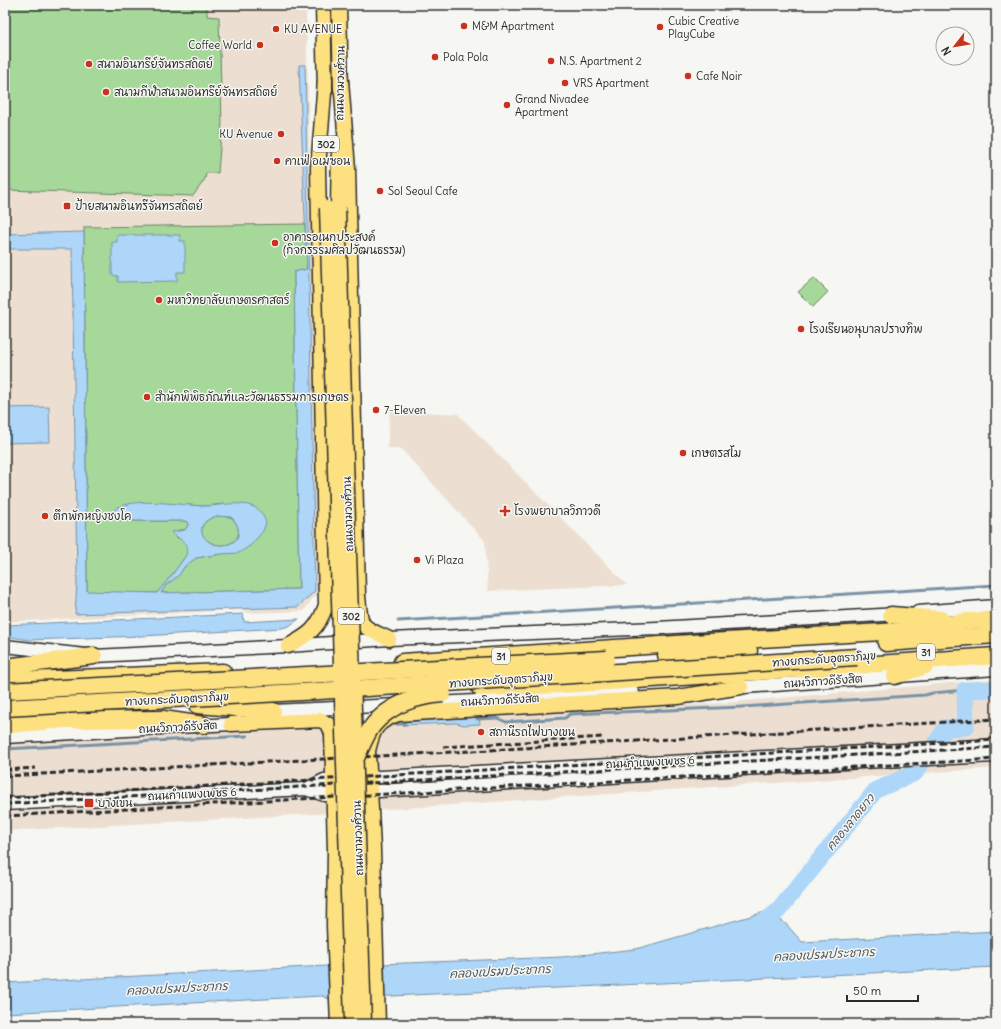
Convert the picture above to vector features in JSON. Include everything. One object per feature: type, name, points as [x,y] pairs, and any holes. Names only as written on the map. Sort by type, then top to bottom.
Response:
[{"type":"highway","points":[[891,614],[969,621]]},
{"type":"highway","name":"31","points":[[5,681],[318,668],[699,642],[900,631],[969,621],[996,620]]},
{"type":"highway","name":"ทางยกระดับอุตราภิมุข","points":[[5,691],[706,653],[996,635]]},
{"type":"highway","name":"ทางยกระดับอุตราภิมุข","points":[[5,708],[319,691],[996,647]]},
{"type":"highway","points":[[5,667],[94,656]]},
{"type":"highway","name":"ถนนวิภาวดีรังสิต","points":[[5,712],[197,705],[320,696],[562,685],[996,656]]},
{"type":"highway","points":[[355,760],[373,725],[381,717],[404,701],[422,696],[692,676],[857,657]]},
{"type":"highway","points":[[895,676],[944,659]]},
{"type":"highway","points":[[5,661],[38,663]]},
{"type":"highway","points":[[197,705],[273,712]]},
{"type":"highway","points":[[5,725],[66,720],[163,719],[204,725]]},
{"type":"main road","name":"ถนนงามวงศ์วาน","points":[[323,5],[325,80],[333,208],[364,1024]]},
{"type":"main road","name":"ถนนงามวงศ์วาน","points":[[340,5],[341,81],[338,166],[333,208],[352,1024]]},
{"type":"main road","points":[[288,646],[306,637],[316,627],[326,605],[318,168],[325,80]]},
{"type":"main road","points":[[341,81],[348,169],[358,595],[360,620],[364,626],[390,640]]},
{"type":"main road","points":[[326,605],[332,613],[336,615],[346,613],[354,605],[358,595]]},
{"type":"main road","name":"31","points":[[5,646],[94,656],[390,640],[657,628],[996,606]]},
{"type":"main road","name":"ถนนวิภาวดีรังสิต","points":[[5,737],[232,724],[273,712],[741,687],[996,669]]},
{"type":"main road","points":[[378,1024],[373,849],[368,751],[371,737],[377,726],[386,718],[398,714],[678,697],[741,687]]},
{"type":"main road","points":[[232,724],[322,720],[328,725],[332,734],[334,926],[338,1024]]},
{"type":"main road","name":"ถนนกำแพงเพชร 6","points":[[939,753],[996,745]]},
{"type":"main road","name":"ถนนกำแพงเพชร 6","points":[[306,789],[324,780],[370,777],[939,753],[996,756]]},
{"type":"main road","name":"ถนนกำแพงเพชร 6","points":[[5,804],[306,789],[324,795],[910,754]]},
{"type":"main road","points":[[334,850],[338,833],[343,828],[364,828],[368,832],[373,849]]},
{"type":"shaded area","name":"มหาวิทยาลัยเกษตรศาสตร์","points":[[5,5],[306,5],[319,595],[312,599],[304,611],[250,613],[238,610],[5,622]]},
{"type":"shaded area","name":"โรงพยาบาลวิภาวดี","points":[[390,410],[458,414],[627,585],[488,591],[485,541],[401,449],[387,448]]},
{"type":"shaded area","points":[[996,679],[996,768],[315,814],[5,831],[5,743],[722,703]]},
{"type":"green space","name":"สนามกีฬาสนามอินทรีย์จันทรสถิตย์","points":[[5,5],[207,5],[207,16],[219,17],[222,123],[218,173],[206,173],[205,179],[193,196],[5,190]]},
{"type":"green space","points":[[305,224],[307,269],[294,272],[299,589],[161,593],[166,585],[179,575],[184,567],[196,558],[221,554],[263,531],[224,504],[206,506],[153,503],[122,521],[187,521],[188,525],[185,530],[178,530],[176,537],[187,545],[187,554],[172,575],[157,593],[87,592],[84,227]]},
{"type":"green space","points":[[814,278],[828,292],[813,307],[798,292]]},
{"type":"green space","points":[[217,516],[231,517],[237,525],[238,536],[229,544],[213,544],[203,536],[203,525],[208,520]]},
{"type":"water","points":[[299,65],[305,65],[315,591],[298,607],[75,614],[77,582],[72,249],[5,249],[5,234],[84,232],[87,591],[157,593],[187,554],[187,545],[171,532],[185,530],[188,525],[187,521],[122,521],[114,517],[113,511],[121,506],[143,502],[205,506],[230,504],[248,505],[259,510],[266,523],[263,531],[251,545],[239,553],[196,558],[184,567],[179,575],[166,585],[161,593],[299,589],[294,272],[307,269]],"holes":[[[217,516],[231,517],[238,528],[238,536],[234,542],[221,545],[213,544],[203,536],[203,525],[208,520]]]},
{"type":"water","points":[[117,235],[180,235],[180,241],[185,241],[185,272],[177,272],[177,281],[118,282],[118,276],[112,275],[112,242],[117,242]]},
{"type":"water","points":[[49,407],[50,442],[5,443],[5,408]]},
{"type":"water","points":[[243,614],[244,622],[299,619],[289,626],[282,628],[142,636],[29,640],[5,636],[5,625]]},
{"type":"water","points":[[479,716],[480,724],[464,725],[456,723],[403,725],[403,722]]},
{"type":"water","name":"คลองเปรมประชากร","points":[[768,911],[786,924],[802,942],[996,931],[996,967],[329,999],[322,996],[5,1013],[5,983],[327,966],[562,957],[636,949]]},
{"type":"waterway","points":[[398,621],[996,585]]},
{"type":"waterway","name":"คลองลาดยาว","points":[[755,929],[778,911],[876,790],[915,773],[946,728],[966,727],[965,690],[996,689]]},
{"type":"waterway","points":[[477,719],[497,718],[506,722],[565,718],[570,714],[742,707],[925,695],[965,690]]},
{"type":"waterway","points":[[397,724],[405,724]]},
{"type":"waterway","points":[[5,749],[247,736]]},
{"type":"railway","points":[[5,776],[490,750],[996,719]]},
{"type":"railway","points":[[443,747],[603,737]]},
{"type":"railway","points":[[5,798],[996,740]]},
{"type":"railway","points":[[5,804],[996,747]]},
{"type":"railway","points":[[5,816],[996,759]]},
{"type":"railway","points":[[5,770],[36,768]]},
{"type":"place","name":"M&M Apartment","points":[[464,26]]},
{"type":"place","name":"Cubic Creative PlayCube","points":[[660,27]]},
{"type":"place","name":"KU AVENUE","points":[[276,29]]},
{"type":"place","name":"Coffee World","points":[[260,45]]},
{"type":"place","name":"Pola Pola","points":[[435,57]]},
{"type":"place","name":"N.S. Apartment 2","points":[[551,61]]},
{"type":"place","name":"สนามอินทรีย์จันทรสถิตย์","points":[[89,64]]},
{"type":"place","name":"Cafe Noir","points":[[688,76]]},
{"type":"place","name":"VRS Apartment","points":[[565,83]]},
{"type":"place","name":"สนามกีฬาสนามอินทรีย์จันทรสถิตย์","points":[[106,92]]},
{"type":"place","name":"Grand Nivadee Apartment","points":[[507,105]]},
{"type":"place","name":"KU Avenue","points":[[281,134]]},
{"type":"place","name":"คาเฟ่ อเมซอน","points":[[277,161]]},
{"type":"place","name":"Sol Seoul Cafe","points":[[380,191]]},
{"type":"place","name":"ป้ายสนามอินทรีจันทรสถิตย์","points":[[67,206]]},
{"type":"place","name":"อาคารอเนกประสงค์ (กิจกรรรมศิลปวัฒนธรรม)","points":[[275,243]]},
{"type":"place","name":"มหาวิทยาลัยเกษตรศาสตร์","points":[[159,300]]},
{"type":"place","name":"โรงเรียนอนุบาลปรางทิพ","points":[[801,329]]},
{"type":"place","name":"สำนักพิพิธภัณฑ์และวัฒนธรรมการเกษตร","points":[[147,397]]},
{"type":"place","name":"7-Eleven","points":[[376,410]]},
{"type":"place","name":"เกษตรสโม","points":[[683,453]]},
{"type":"place","name":"โรงพยาบาลวิภาวดี","points":[[505,511]]},
{"type":"place","name":"ตึกพักหญิงชงโค","points":[[45,516]]},
{"type":"place","name":"Vi Plaza","points":[[417,560]]},
{"type":"place","name":"สถานีรถไฟบางเขน","points":[[481,732]]},
{"type":"place","name":"บางเขน","points":[[89,803]]}]
